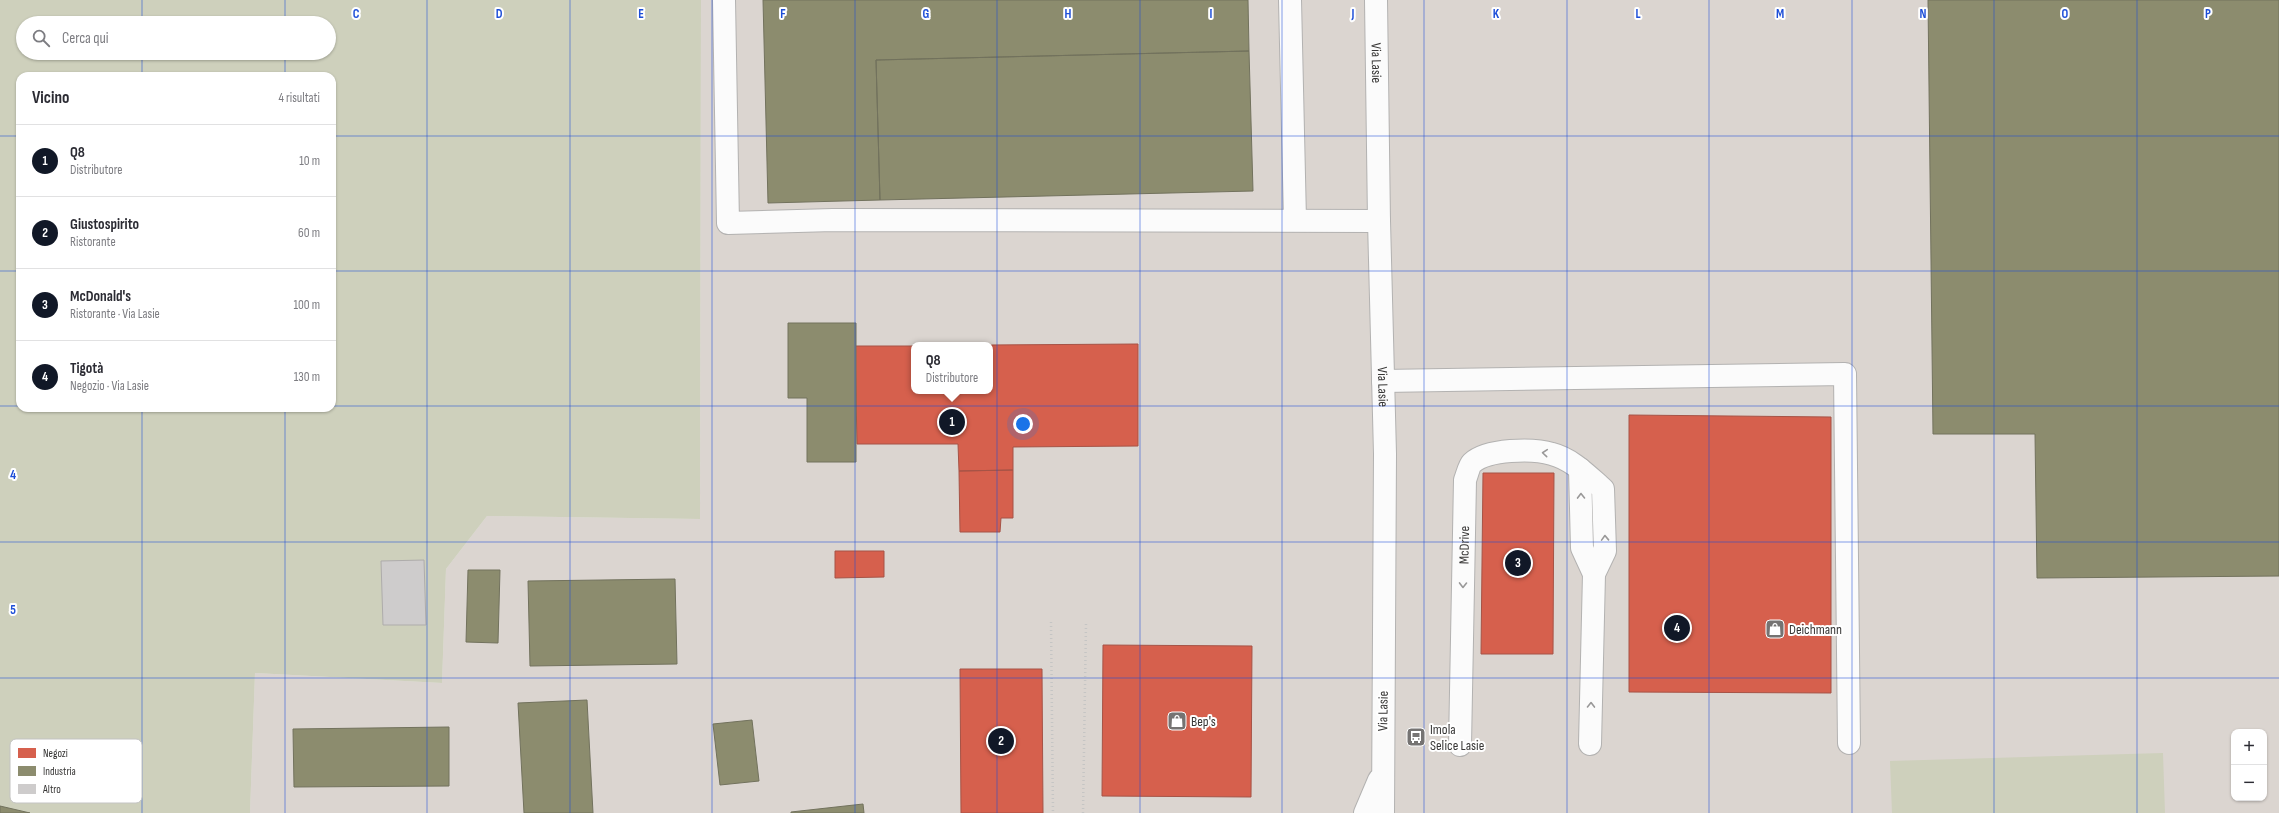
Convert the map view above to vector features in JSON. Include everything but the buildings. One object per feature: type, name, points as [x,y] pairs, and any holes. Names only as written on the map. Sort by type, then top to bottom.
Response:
[{"type":"street","points":[[724,0],[728,223],[833,220],[1379,221]]},
{"type":"street","points":[[1290,0],[1294,220]]},
{"type":"street","name":"Via Lasie","points":[[1376,0],[1385,483],[1382,773],[1383,813]]},
{"type":"street","points":[[1383,381],[1845,374],[1850,743]]},
{"type":"street","name":"McDrive","points":[[1460,745],[1465,480],[1471,464],[1485,454],[1521,451],[1553,454],[1580,469],[1603,489],[1605,551],[1594,574],[1590,744]]},
{"type":"street","name":"Via Lasie","points":[[1365,813],[1382,773]]},
{"type":"path","points":[[1051,622],[1053,813]]},
{"type":"path","points":[[1083,813],[1086,623]]},
{"type":"shaded area","points":[[701,0],[2279,0],[2279,813],[250,813],[255,673],[442,683],[446,569],[487,516],[700,519]]},
{"type":"green space","points":[[0,0],[701,0],[700,519],[487,516],[446,569],[442,683],[255,673],[250,813],[0,813]]},
{"type":"green space","points":[[2163,753],[2165,813],[1892,813],[1890,761]]},
{"type":"place","name":"Q8","points":[[952,422]]},
{"type":"place","name":"McDonald's","points":[[1518,563]]},
{"type":"place","name":"Tigotà","points":[[1677,628]]},
{"type":"place","name":"Deichmann","points":[[1775,629]]},
{"type":"place","name":"Bep's","points":[[1177,721]]},
{"type":"place","name":"Imola Selice Lasie","points":[[1416,737]]},
{"type":"place","name":"Giustospirito","points":[[1001,741]]}]
